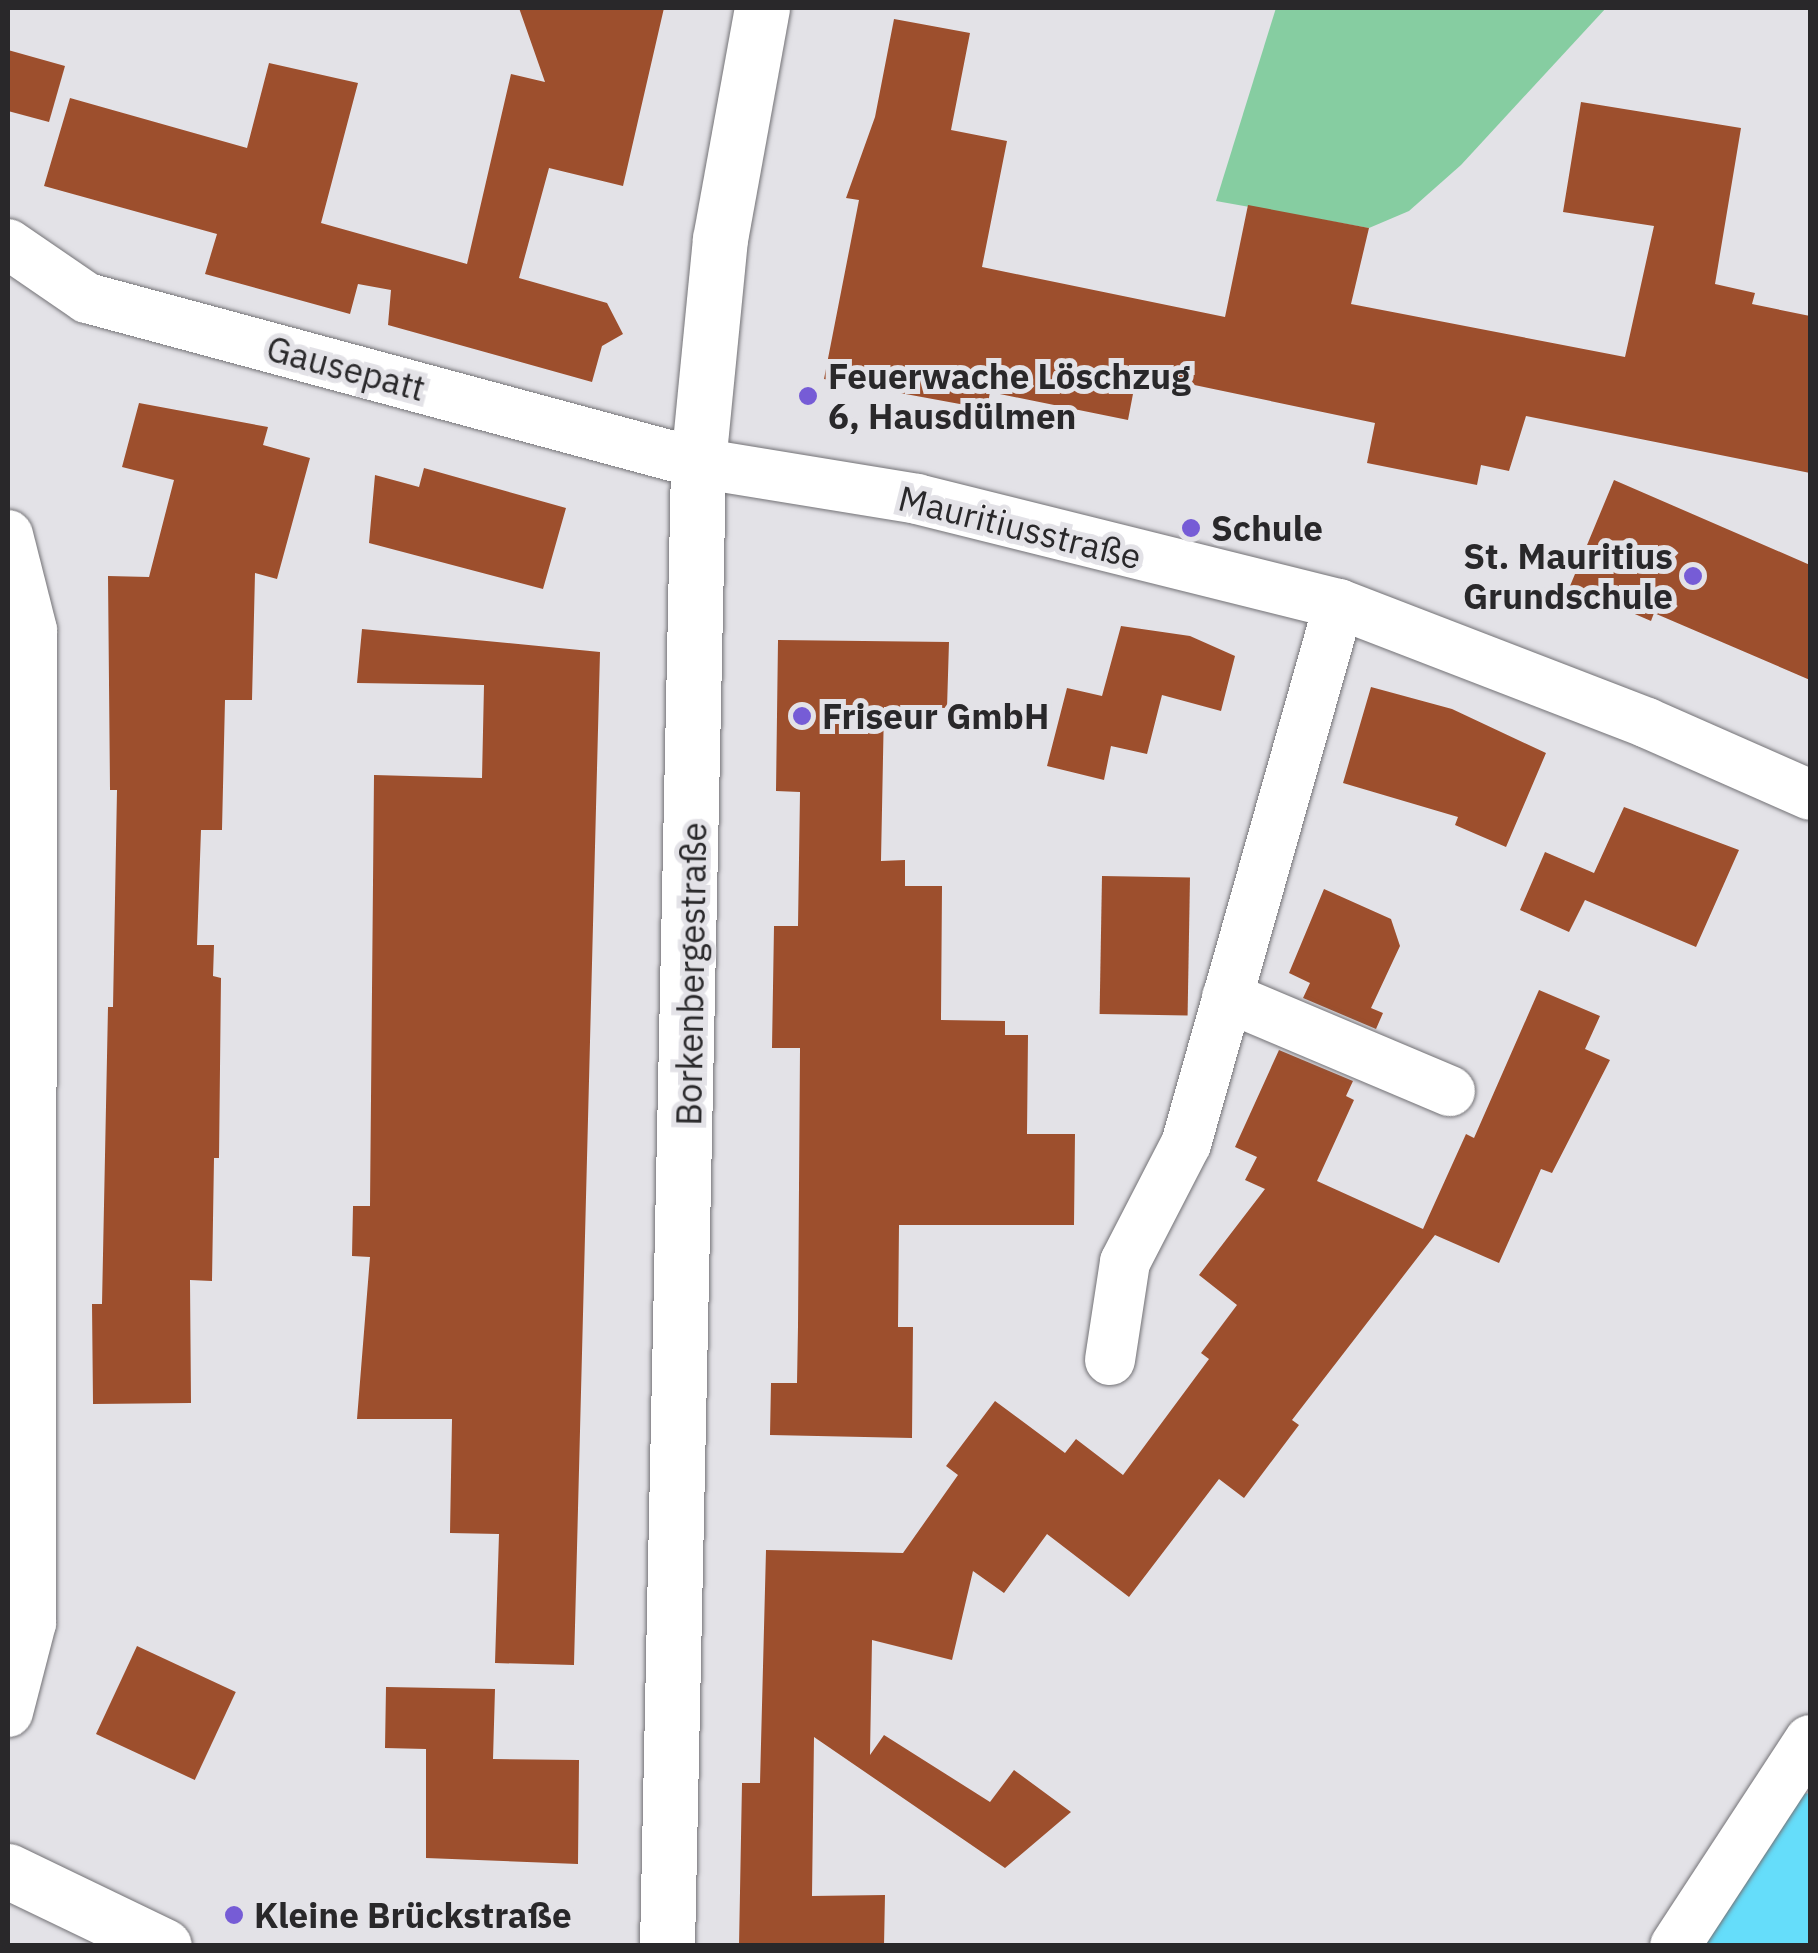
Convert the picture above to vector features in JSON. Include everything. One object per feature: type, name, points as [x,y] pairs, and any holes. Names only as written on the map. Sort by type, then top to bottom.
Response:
[{"type":"street","name":"Borkenbergestraße","points":[[667,1946],[698,463],[720,239],[762,8]]},
{"type":"street","name":"Gausepatt","points":[[8,244],[87,298],[698,463]]},
{"type":"street","name":"Mauritiusstraße","points":[[698,463],[917,499],[1339,604],[1647,723],[1810,795]]},
{"type":"street","points":[[8,534],[32,630],[32,769],[31,1623],[8,1712]]},
{"type":"street","points":[[1110,1360],[1125,1262],[1186,1144],[1339,604]]},
{"type":"street","points":[[1228,997],[1450,1091]]},
{"type":"street","points":[[1675,1946],[1810,1740]]},
{"type":"street","points":[[8,1872],[164,1946]]},
{"type":"green space","points":[[1276,8],[1606,8],[1461,165],[1409,211],[1369,228],[1216,201]]},
{"type":"building","points":[[519,8],[664,8],[623,186],[549,168],[519,278],[607,303],[623,334],[602,346],[592,382],[388,325],[391,290],[358,284],[350,314],[205,274],[217,234],[44,186],[70,98],[247,148],[269,63],[358,83],[321,223],[467,264],[511,74],[545,82]]},
{"type":"building","points":[[894,19],[970,33],[951,130],[1007,141],[982,267],[1225,317],[1248,205],[1369,228],[1351,304],[1625,357],[1654,226],[1563,212],[1581,102],[1741,128],[1715,284],[1755,293],[1752,304],[1810,316],[1810,473],[1526,416],[1509,471],[1481,465],[1477,485],[1367,463],[1375,423],[1137,373],[1128,420],[990,392],[987,409],[824,379],[859,200],[846,198],[875,117]]},
{"type":"building","points":[[8,50],[65,66],[49,122],[8,111]]},
{"type":"building","points":[[139,403],[268,427],[263,445],[310,458],[277,579],[255,573],[252,700],[225,700],[222,830],[201,830],[197,945],[214,945],[213,976],[221,978],[219,1158],[214,1158],[212,1281],[190,1280],[191,1403],[93,1404],[92,1304],[102,1304],[117,790],[110,790],[108,576],[149,577],[174,480],[122,467]]},
{"type":"building","points":[[424,468],[566,508],[543,589],[369,543],[375,475],[419,487]]},
{"type":"building","name":"St. Mauritius Grundschule","points":[[1614,480],[1810,565],[1810,680],[1654,613],[1651,621],[1570,586]]},
{"type":"building","points":[[1121,626],[1190,636],[1235,656],[1221,711],[1162,695],[1147,754],[1111,746],[1104,780],[1047,766],[1067,688],[1102,696]]},
{"type":"building","points":[[362,629],[600,652],[574,1665],[495,1663],[499,1534],[450,1533],[452,1419],[357,1419],[370,1257],[352,1256],[353,1206],[370,1206],[374,775],[482,778],[484,685],[357,683]]},
{"type":"building","points":[[778,640],[949,642],[947,708],[884,707],[881,861],[905,860],[905,886],[942,886],[941,1020],[1005,1021],[1005,1035],[1028,1035],[1027,1134],[1075,1134],[1074,1225],[899,1225],[898,1327],[913,1327],[912,1438],[770,1435],[771,1383],[797,1383],[798,1326],[800,1048],[772,1048],[774,926],[798,926],[800,792],[776,791]]},
{"type":"building","points":[[1371,687],[1452,709],[1546,753],[1506,847],[1455,825],[1458,817],[1343,783]]},
{"type":"building","points":[[1624,807],[1739,850],[1696,947],[1585,900],[1569,932],[1520,910],[1545,852],[1594,873]]},
{"type":"building","points":[[1102,876],[1190,878],[1188,1016],[1100,1014]]},
{"type":"building","points":[[1324,889],[1391,919],[1400,946],[1371,1008],[1383,1013],[1376,1029],[1303,998],[1310,983],[1289,973]]},
{"type":"building","points":[[1539,990],[1600,1016],[1585,1049],[1610,1060],[1552,1173],[1541,1169],[1499,1263],[1435,1235],[1292,1420],[1299,1425],[1244,1498],[1219,1479],[1129,1597],[1047,1534],[1004,1593],[973,1571],[952,1660],[872,1640],[870,1755],[884,1735],[990,1802],[1014,1770],[1071,1812],[1005,1868],[814,1737],[812,1896],[885,1895],[884,1946],[739,1946],[742,1783],[760,1783],[766,1550],[903,1553],[958,1475],[946,1466],[995,1401],[1065,1453],[1076,1439],[1123,1475],[1209,1359],[1201,1353],[1237,1305],[1199,1275],[1265,1189],[1245,1180],[1257,1157],[1235,1147],[1279,1050],[1353,1081],[1346,1096],[1354,1100],[1317,1181],[1423,1229],[1466,1134],[1474,1138]]},
{"type":"building","points":[[137,1646],[236,1692],[195,1780],[96,1734]]},
{"type":"building","points":[[386,1687],[495,1689],[493,1759],[579,1760],[578,1864],[426,1858],[426,1749],[385,1748]]},
{"type":"waterway","points":[[1753,1946],[1810,1848]]},
{"type":"place","name":"Feuerwache Löschzug 6, Hausdülmen","points":[[808,396]]},
{"type":"place","name":"Schule","points":[[1191,528]]},
{"type":"place","name":"St. Mauritius Grundschule","points":[[1693,576]]},
{"type":"place","name":"Friseur GmbH","points":[[802,716]]},
{"type":"place","name":"Kleine Brückstraße","points":[[234,1915]]}]
